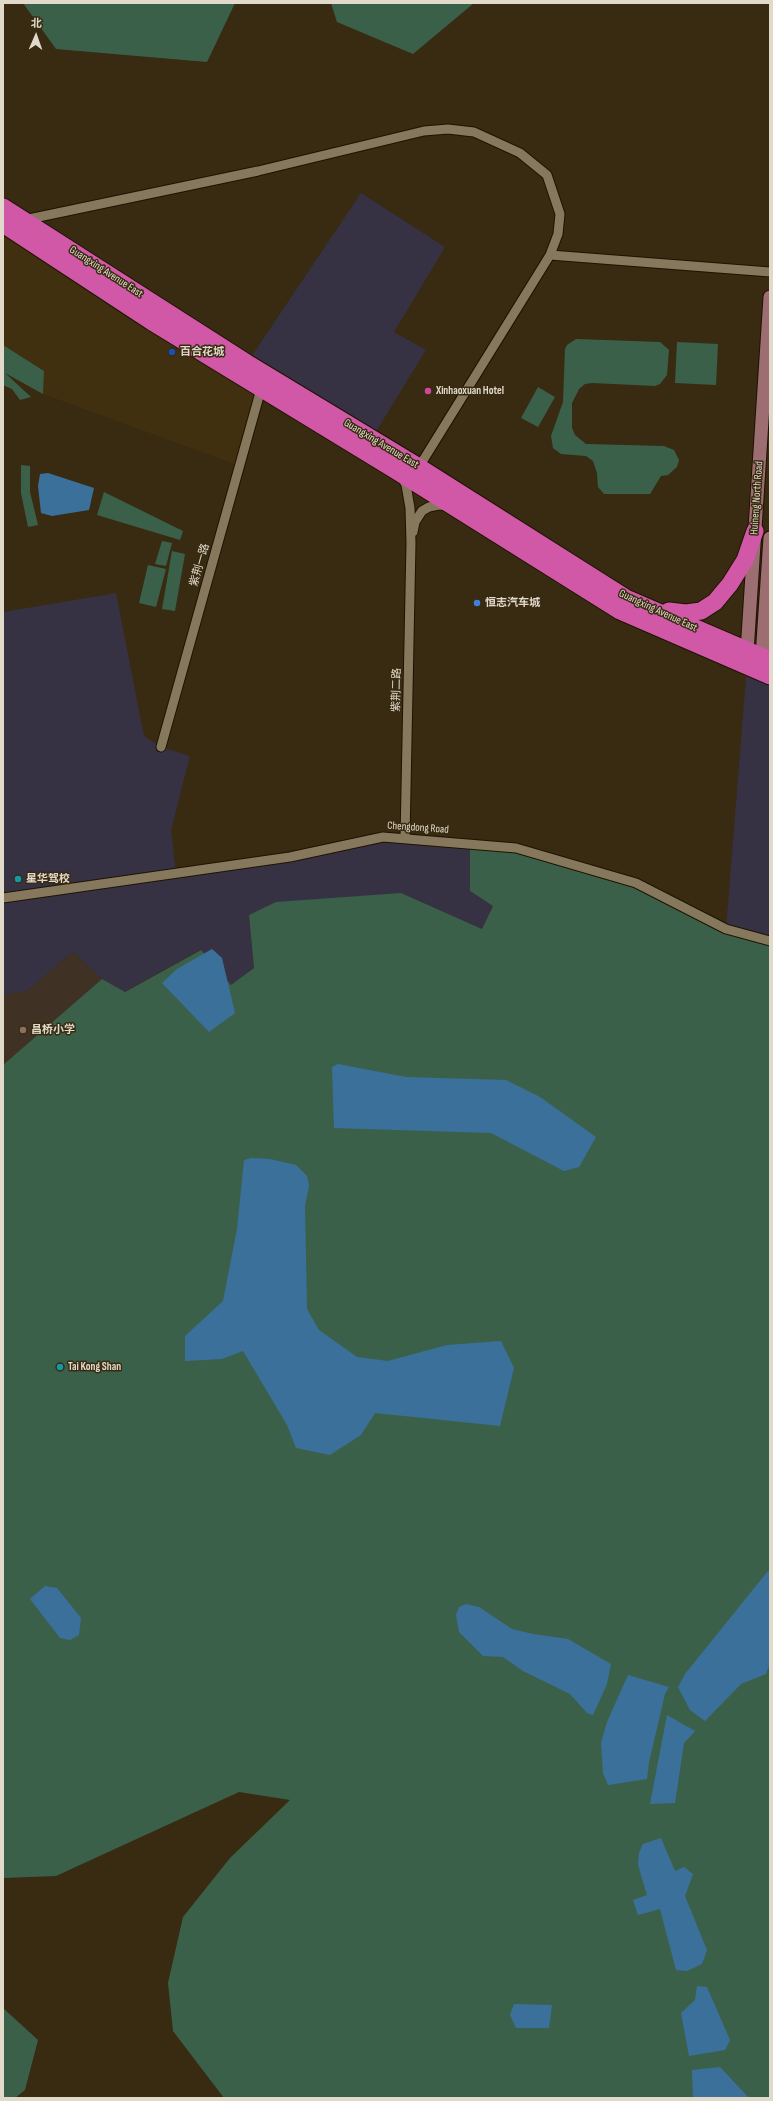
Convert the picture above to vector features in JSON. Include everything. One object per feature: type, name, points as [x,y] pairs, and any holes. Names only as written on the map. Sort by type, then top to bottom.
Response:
[{"type":"highway","name":"Guangxing Avenue East","points":[[3,207],[247,363],[420,467],[626,598],[654,608],[760,656]]},
{"type":"highway","name":"Guangxing Avenue East","points":[[3,224],[152,322],[398,472],[620,611],[770,676]]},
{"type":"highway","points":[[654,608],[686,613],[701,611],[714,602],[730,584],[762,534]]},
{"type":"street","points":[[24,220],[258,171],[400,136],[448,129],[474,132],[520,153],[547,175],[560,214],[558,234],[550,255],[420,467]]},
{"type":"street","points":[[550,255],[770,272]]},
{"type":"street","name":"Huineng North Road","points":[[760,656],[762,534],[770,297]]},
{"type":"street","name":"紫荆一路","points":[[161,747],[261,389]]},
{"type":"street","name":"紫荆二路","points":[[398,472],[406,485],[410,508],[411,543],[405,838]]},
{"type":"street","name":"紫荆二路","points":[[411,543],[415,522],[422,511],[429,507],[439,505],[456,508]]},
{"type":"street","name":"Huineng North Road","points":[[760,656],[770,544],[762,534]]},
{"type":"street","points":[[770,544],[770,550]]},
{"type":"street","name":"Chengdong Road","points":[[3,898],[290,857],[383,837],[405,838],[516,848],[636,883],[726,929],[770,941]]},
{"type":"shaded area","points":[[361,193],[445,247],[394,332],[426,350],[372,438],[247,363]]},
{"type":"shaded area","points":[[3,224],[261,389],[240,466],[43,394],[44,371],[3,345]]},
{"type":"shaded area","points":[[116,593],[144,736],[161,747],[190,756],[171,830],[176,874],[383,837],[470,844],[470,891],[493,906],[482,929],[401,893],[249,915],[254,968],[231,986],[200,950],[124,992],[102,979],[73,952],[27,991],[3,995],[3,612]]},
{"type":"shaded area","points":[[747,665],[770,676],[770,941],[726,929]]},
{"type":"shaded area","name":"昌桥小学","points":[[73,952],[102,979],[3,1065],[3,995],[27,991]]},
{"type":"green space","points":[[23,3],[235,3],[207,62],[56,49]]},
{"type":"green space","points":[[331,3],[474,3],[413,54],[337,22]]},
{"type":"green space","points":[[576,339],[660,342],[669,350],[667,375],[660,384],[655,386],[585,384],[579,389],[572,403],[572,428],[575,435],[586,444],[664,446],[674,450],[679,460],[677,467],[668,475],[661,476],[650,494],[604,494],[598,487],[597,473],[593,461],[586,456],[561,454],[553,448],[551,436],[563,402],[565,349],[567,345]]},
{"type":"green space","points":[[677,342],[718,344],[716,385],[675,383]]},
{"type":"green space","points":[[3,345],[44,371],[43,394],[5,373],[31,397],[20,400],[12,389],[3,385]]},
{"type":"green space","points":[[538,387],[555,397],[538,427],[521,418]]},
{"type":"green space","points":[[21,465],[30,466],[30,492],[38,525],[28,527],[21,493]]},
{"type":"green space","points":[[104,492],[183,531],[180,540],[97,515]]},
{"type":"green space","points":[[162,541],[172,543],[166,566],[155,564]]},
{"type":"green space","points":[[172,551],[185,554],[175,611],[162,609]]},
{"type":"green space","points":[[148,565],[166,569],[156,607],[139,603]]},
{"type":"green space","points":[[470,844],[516,848],[636,883],[726,929],[770,941],[770,2098],[224,2098],[173,2031],[168,1983],[183,1917],[230,1858],[290,1800],[239,1792],[56,1876],[3,1878],[3,1065],[102,979],[125,992],[201,950],[231,985],[254,968],[249,915],[276,902],[401,893],[482,929],[493,906],[470,891]]},
{"type":"green space","points":[[3,2008],[38,2040],[25,2090],[15,2098],[3,2098]]},
{"type":"water","points":[[48,473],[94,488],[89,510],[52,516],[41,513],[38,486],[40,474]]},
{"type":"water","points":[[212,949],[222,958],[235,1013],[209,1032],[162,983],[177,969]]},
{"type":"water","points":[[338,1064],[406,1077],[506,1080],[540,1097],[596,1137],[579,1167],[564,1171],[491,1133],[334,1128],[332,1067]]},
{"type":"water","points":[[251,1158],[270,1159],[296,1165],[307,1176],[309,1186],[305,1206],[307,1309],[319,1330],[357,1357],[388,1361],[447,1345],[501,1341],[514,1368],[500,1426],[375,1413],[361,1435],[330,1455],[296,1448],[287,1425],[243,1351],[222,1359],[185,1361],[185,1336],[223,1301],[237,1229],[244,1160]]},
{"type":"water","points":[[768,1571],[770,1572],[770,1663],[766,1674],[741,1684],[705,1721],[690,1710],[678,1687],[685,1674]]},
{"type":"water","points":[[45,1586],[57,1588],[81,1618],[79,1635],[70,1640],[60,1638],[30,1599]]},
{"type":"water","points":[[466,1604],[479,1607],[512,1629],[533,1634],[568,1639],[611,1664],[607,1684],[593,1715],[587,1713],[570,1694],[523,1671],[503,1657],[483,1656],[459,1632],[456,1615],[459,1607]]},
{"type":"water","points":[[628,1675],[669,1687],[665,1694],[649,1762],[647,1779],[608,1785],[603,1773],[601,1743],[607,1722]]},
{"type":"water","points":[[667,1715],[695,1731],[684,1743],[675,1803],[650,1804]]},
{"type":"water","points":[[661,1838],[675,1871],[684,1867],[693,1874],[685,1896],[707,1950],[702,1964],[687,1971],[676,1970],[660,1909],[638,1915],[633,1900],[647,1895],[638,1865],[639,1853],[643,1844]]},
{"type":"water","points":[[697,1986],[707,1987],[730,2040],[725,2050],[689,2056],[681,2013],[695,2000]]},
{"type":"water","points":[[514,2004],[552,2005],[549,2028],[516,2028],[510,2015]]},
{"type":"water","points":[[720,2067],[749,2098],[693,2098],[692,2070]]},
{"type":"place","name":"百合花城","points":[[172,352]]},
{"type":"place","name":"Xinhaoxuan Hotel","points":[[428,391]]},
{"type":"place","name":"恒志汽车城","points":[[477,603]]},
{"type":"place","name":"星华驾校","points":[[18,879]]},
{"type":"place","name":"昌桥小学","points":[[23,1030]]},
{"type":"place","name":"Tai Kong Shan","points":[[60,1367]]}]
